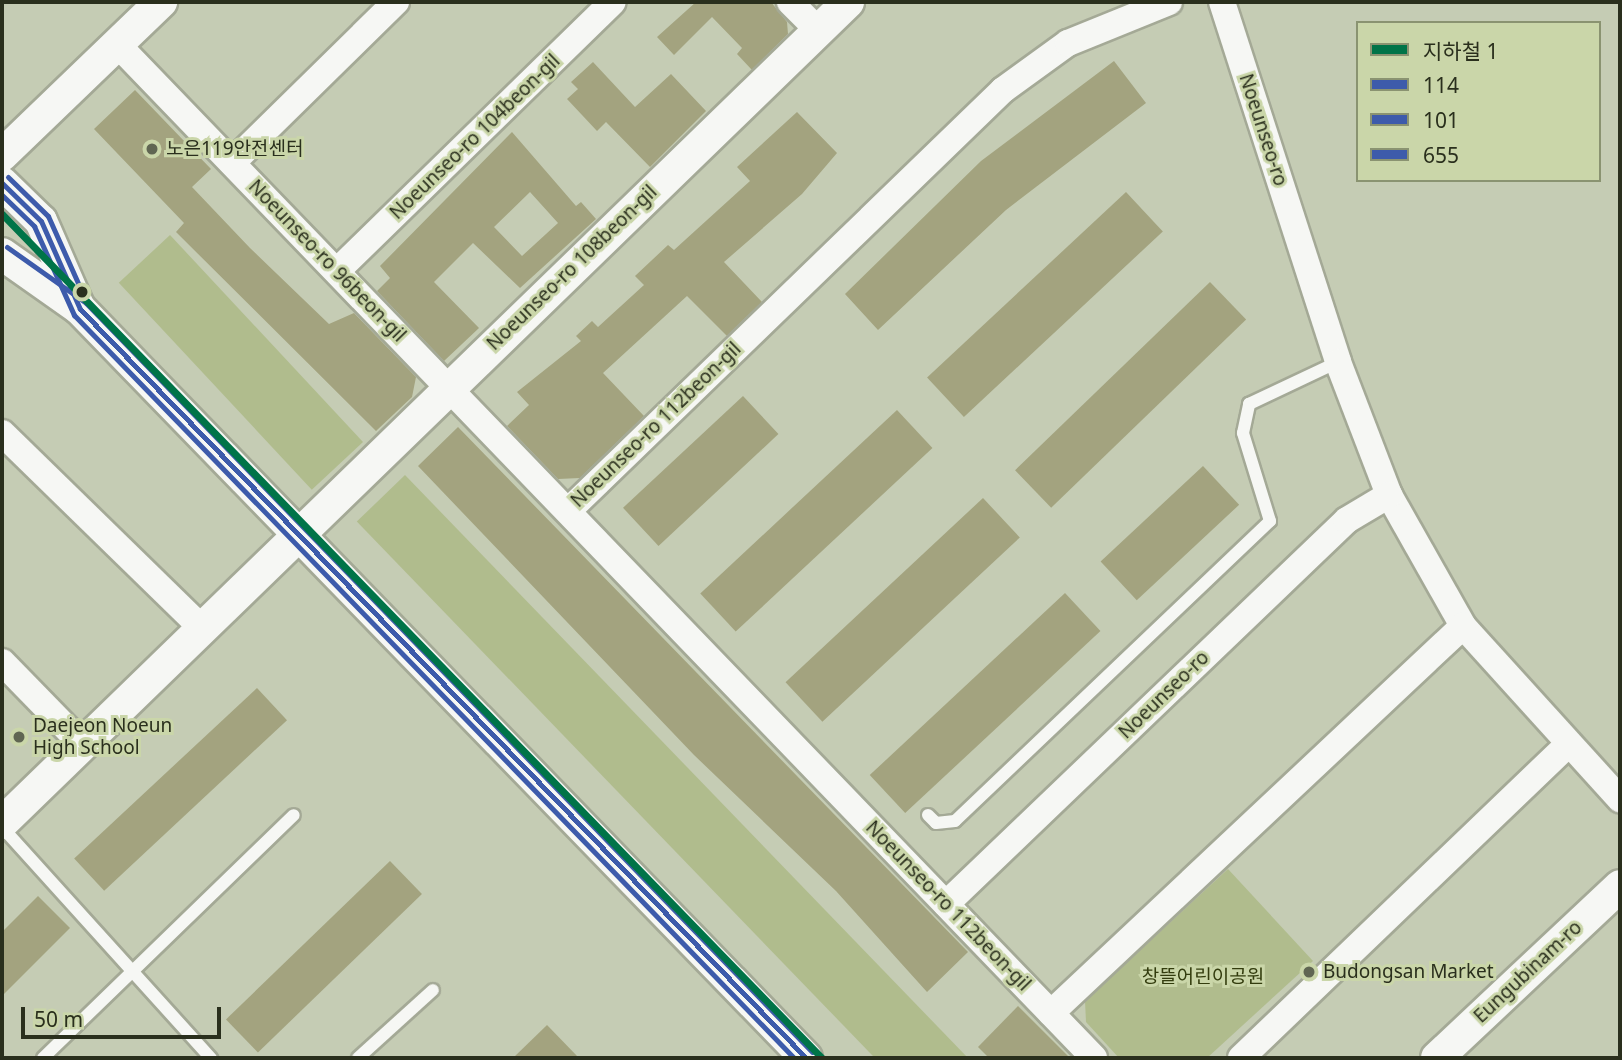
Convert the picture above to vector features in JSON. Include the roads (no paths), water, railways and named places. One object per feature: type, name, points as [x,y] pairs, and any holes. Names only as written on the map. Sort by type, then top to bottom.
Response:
[{"type":"street","points":[[2,155],[161,2]]},
{"type":"street","points":[[232,163],[396,2]]},
{"type":"street","name":"Noeunseo-ro 104beon-gil","points":[[337,271],[613,2]]},
{"type":"street","points":[[790,2],[818,30]]},
{"type":"street","name":"Noeunseo-ro 108beon-gil","points":[[2,825],[300,538],[448,388],[848,2]]},
{"type":"street","name":"Noeunseo-ro 112beon-gil","points":[[1094,1058],[568,511],[1003,90],[1068,43],[1169,2]]},
{"type":"street","name":"Noeunseo-ro","points":[[1222,2],[1338,362],[1389,495],[1463,626],[1620,799]]},
{"type":"street","name":"Noeunseo-ro 96beon-gil","points":[[117,44],[568,511]]},
{"type":"street","points":[[2,183],[41,222],[80,309]]},
{"type":"street","points":[[2,254],[80,309],[806,1058]]},
{"type":"street","points":[[2,433],[204,630]]},
{"type":"street","name":"Noeunseo-ro","points":[[946,904],[1347,520],[1389,495]]},
{"type":"street","points":[[1051,1013],[1463,626]]},
{"type":"street","points":[[2,662],[83,745]]},
{"type":"street","points":[[1241,1058],[1569,744]]},
{"type":"street","name":"Eungubinam-ro","points":[[1453,1053],[1620,886]]},
{"type":"lane","points":[[928,814],[936,823],[955,821],[1270,521],[1243,433],[1249,404],[1338,362]]},
{"type":"lane","points":[[43,1058],[295,815]]},
{"type":"lane","points":[[2,825],[211,1058]]},
{"type":"lane","points":[[358,1058],[433,990]]},
{"type":"metro line","name":"1","points":[[2,214],[822,1058]]},
{"type":"place","name":"노은119안전센터","points":[[152,149]]},
{"type":"place","name":"Daejeon Noeun High School","points":[[19,737]]},
{"type":"place","name":"Budongsan Market","points":[[1309,972]]},
{"type":"park label","name":"창뜰어린이공원","points":[[1203,977]]}]
